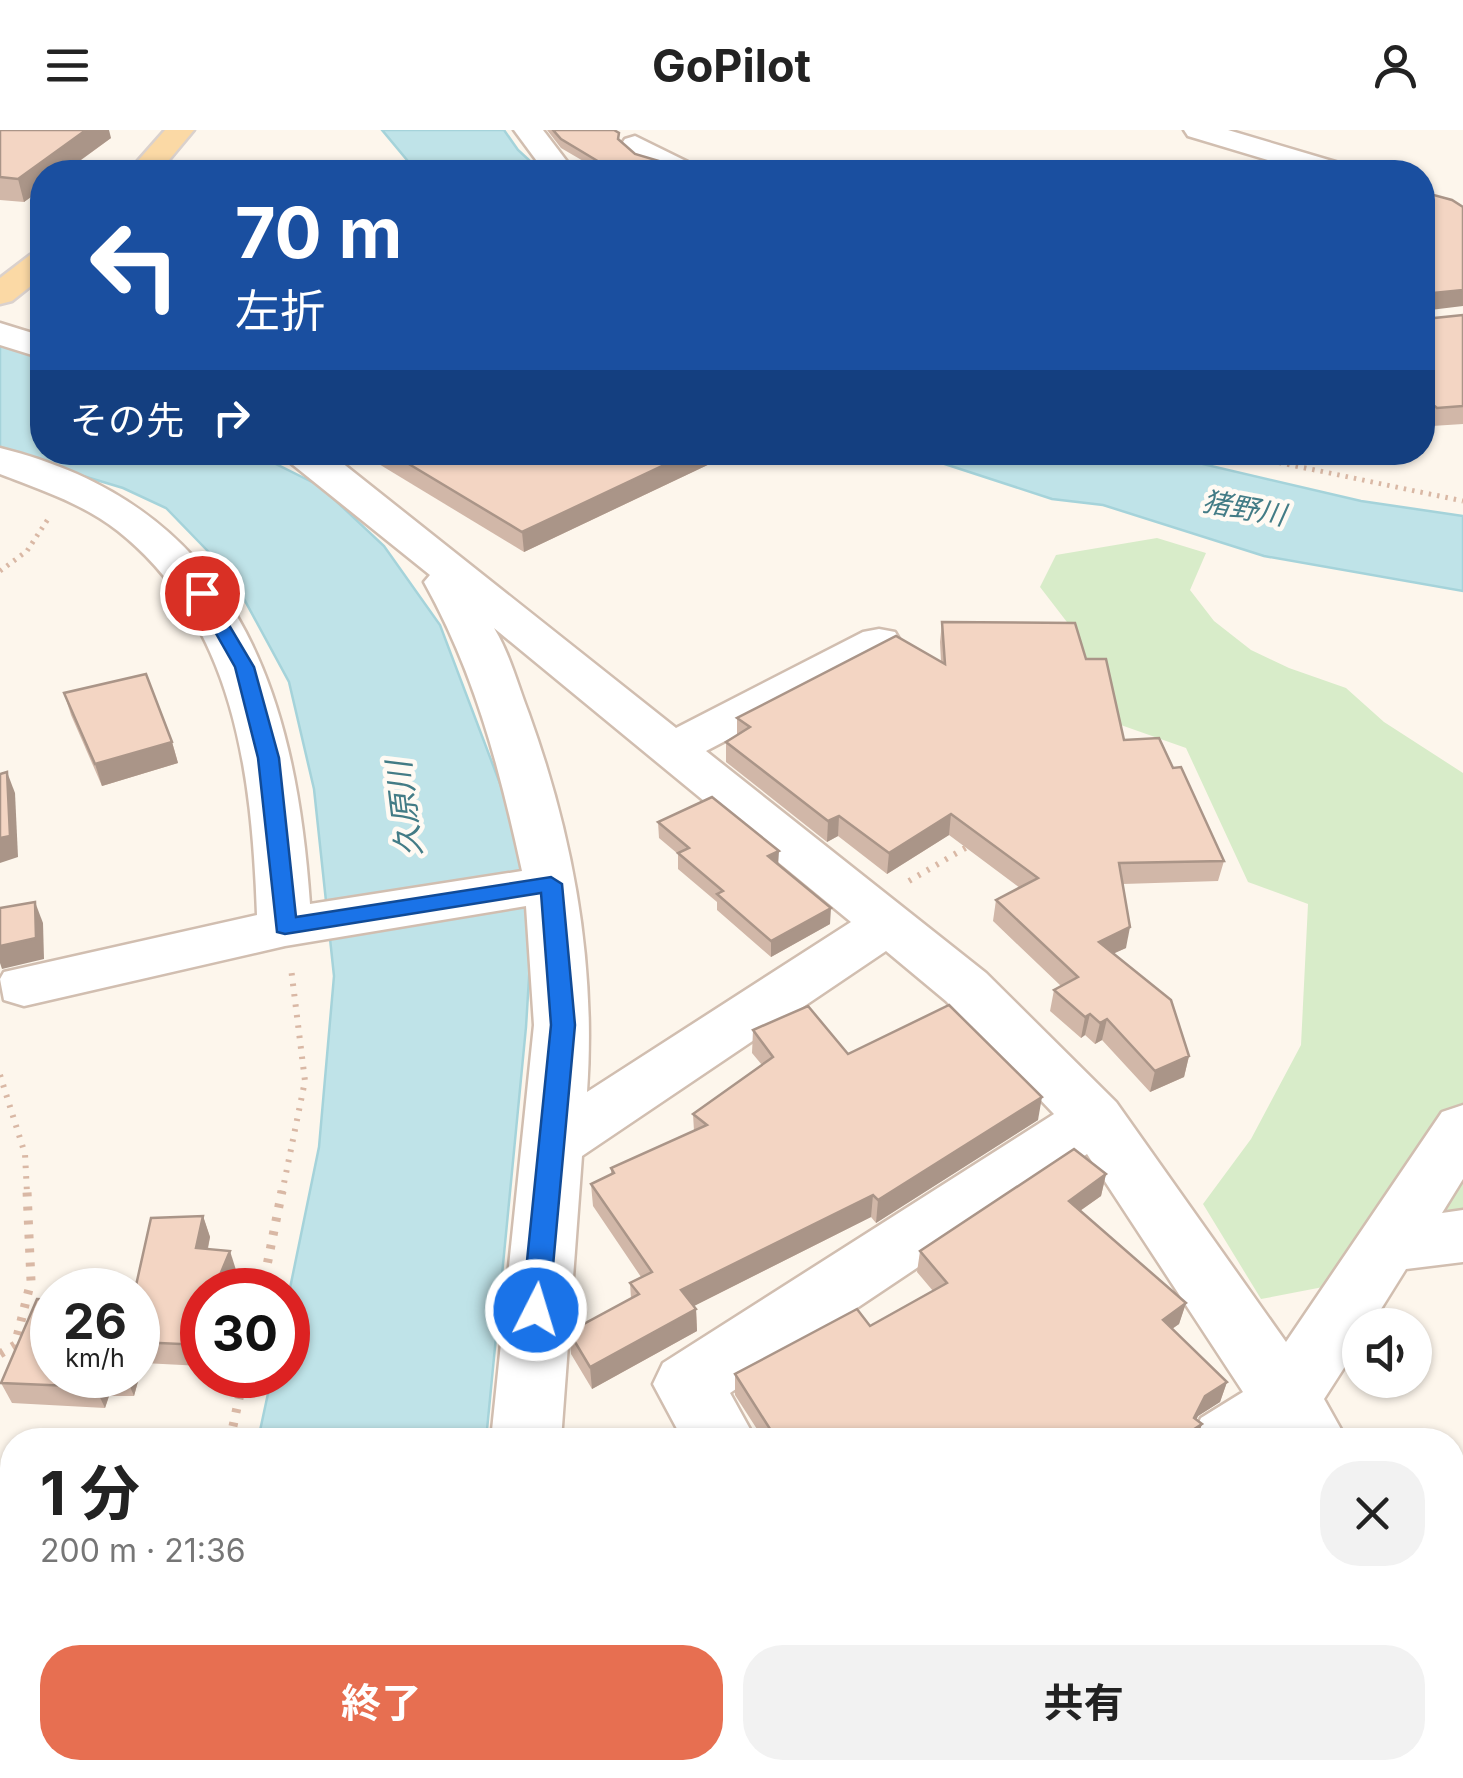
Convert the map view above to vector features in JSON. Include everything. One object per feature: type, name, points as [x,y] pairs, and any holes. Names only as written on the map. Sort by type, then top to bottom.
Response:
[{"type":"main road","points":[[128,160],[151,130]]},
{"type":"main road","points":[[154,160],[180,130]]},
{"type":"main road","points":[[0,267],[30,244]]},
{"type":"main road","points":[[0,294],[30,271]]},
{"type":"street","points":[[528,130],[551,160]]},
{"type":"street","points":[[1198,130],[1298,160]]},
{"type":"street","points":[[635,145],[663,160]]},
{"type":"street","points":[[0,333],[30,343]]},
{"type":"street","points":[[0,460],[130,520],[177,562],[202,593],[245,667],[268,758],[283,868],[285,927]]},
{"type":"street","points":[[318,465],[966,987],[1094,1118],[1169,1222],[1298,1421]]},
{"type":"street","points":[[432,558],[479,640],[524,771],[551,884],[563,1025],[527,1428]]},
{"type":"street","points":[[672,748],[879,642]]},
{"type":"street","points":[[24,986],[285,927],[551,884]]},
{"type":"street","points":[[551,1146],[875,916]]},
{"type":"street","points":[[714,1428],[688,1384],[1094,1118]]},
{"type":"street","points":[[1271,1428],[1298,1421],[1387,1245],[1463,1128]]},
{"type":"street","points":[[1387,1245],[1463,1236]]},
{"type":"path","points":[[1291,465],[1463,501]]},
{"type":"path","points":[[0,571],[27,551],[66,490]]},
{"type":"path","points":[[875,916],[977,841]]},
{"type":"path","points":[[267,1268],[305,1081],[285,927]]},
{"type":"path","points":[[0,1075],[25,1154],[31,1281],[14,1345],[0,1354]]},
{"type":"path","points":[[233,1428],[239,1398]]},
{"type":"green space","points":[[1157,538],[1206,553],[1190,590],[1214,621],[1251,650],[1346,688],[1384,722],[1463,773],[1463,1260],[1261,1299],[1203,1204],[1251,1139],[1301,1045],[1308,904],[1248,882],[1186,748],[1118,724],[1070,626],[1040,587],[1056,555]]},
{"type":"water","points":[[382,130],[504,130],[529,160],[407,160]]},
{"type":"water","points":[[0,342],[30,353],[30,460],[0,451]]},
{"type":"water","name":"久原川","points":[[47,465],[278,465],[320,486],[384,546],[440,625],[527,855],[532,929],[526,1027],[487,1428],[261,1428],[267,1398],[310,1398],[310,1268],[294,1268],[319,1147],[334,976],[314,789],[289,682],[231,575],[166,508],[123,488]]},
{"type":"water","name":"猪野川","points":[[948,465],[1207,465],[1361,501],[1463,516],[1463,591],[1264,556],[1103,505],[1052,499]]},
{"type":"building","points":[[0,130],[86,130],[44,160],[30,160],[30,170],[18,179],[0,177]]},
{"type":"building","points":[[553,130],[614,130],[635,154],[655,160],[596,160]]},
{"type":"building","points":[[1435,195],[1463,207],[1463,290],[1435,293]]},
{"type":"building","points":[[1463,315],[1463,406],[1437,408],[1435,318]]},
{"type":"building","points":[[411,465],[664,465],[522,532]]},
{"type":"building","points":[[942,622],[1075,623],[1086,659],[1106,659],[1124,740],[1159,738],[1173,768],[1181,767],[1224,861],[1119,863],[1130,927],[1099,942],[1171,1000],[1189,1056],[1155,1071],[1107,1019],[1100,1023],[1090,1014],[1085,1017],[1054,990],[1078,977],[996,900],[1038,878],[951,814],[889,853],[839,816],[828,821],[726,742],[750,727],[737,718],[896,636],[945,664]]},
{"type":"building","points":[[146,674],[172,742],[95,764],[64,693]]},
{"type":"building","points":[[7,772],[10,836],[0,838],[0,774]]},
{"type":"building","points":[[712,797],[779,851],[768,856],[831,908],[771,941],[717,894],[723,891],[678,853],[689,848],[658,822]]},
{"type":"building","points":[[35,902],[36,938],[0,946],[0,908]]},
{"type":"building","points":[[949,1005],[1042,1097],[878,1200],[873,1195],[681,1290],[696,1309],[590,1367],[569,1332],[639,1294],[630,1283],[652,1272],[591,1184],[614,1173],[611,1168],[707,1125],[693,1114],[773,1057],[753,1030],[808,1006],[848,1054]]},
{"type":"building","points":[[1074,1149],[1106,1174],[1069,1201],[1186,1303],[1163,1320],[1227,1382],[1205,1396],[1194,1418],[1202,1424],[1196,1428],[769,1428],[735,1374],[857,1309],[870,1326],[947,1283],[920,1251]]},
{"type":"building","points":[[203,1216],[196,1248],[230,1251],[223,1268],[180,1268],[180,1344],[160,1343],[160,1268],[140,1268],[151,1218]]},
{"type":"building","points":[[30,1315],[30,1384],[1,1383]]},
{"type":"route","points":[[202,593],[245,667],[268,758],[283,868],[285,927],[551,884],[563,1025],[536,1310]]}]
